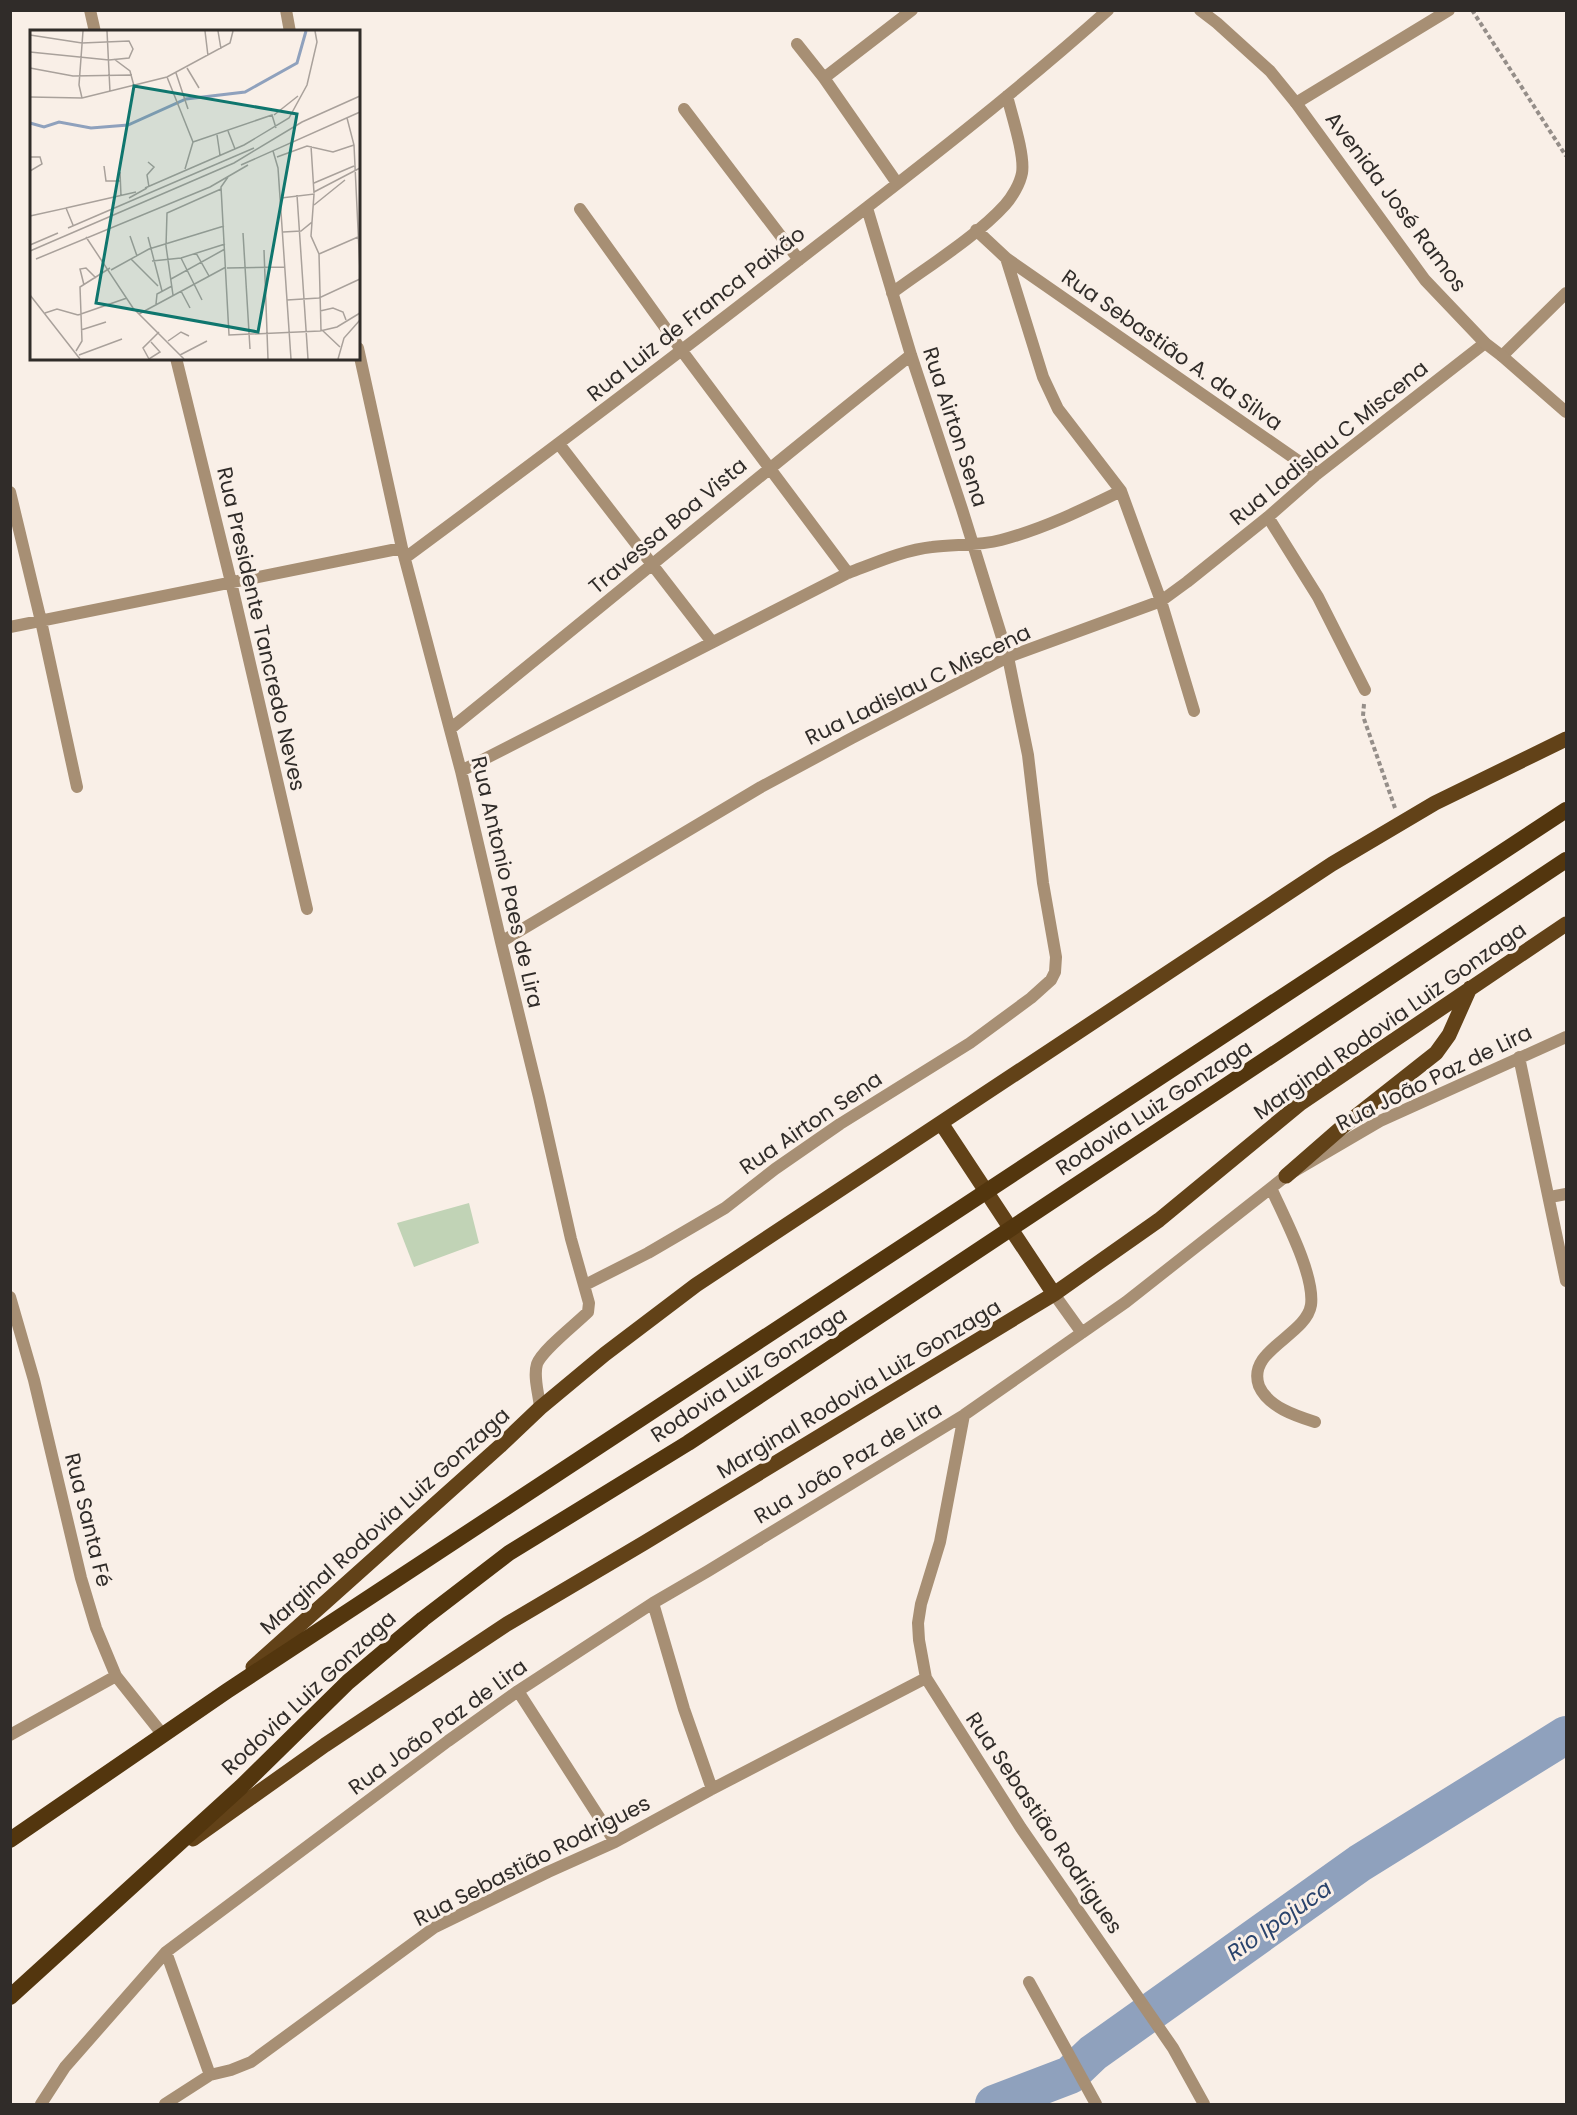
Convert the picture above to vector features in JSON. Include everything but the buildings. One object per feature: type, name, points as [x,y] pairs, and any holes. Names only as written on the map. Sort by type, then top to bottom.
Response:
[{"type":"highway","name":"Rodovia Luiz Gonzaga","points":[[10,1840],[228,1690],[1566,810]]},
{"type":"highway","name":"Rodovia Luiz Gonzaga","points":[[10,1997],[241,1787],[348,1682],[423,1619],[509,1553],[688,1443],[1566,860]]},
{"type":"main road","name":"Marginal Rodovia Luiz Gonzaga","points":[[228,1690],[492,1454],[540,1407],[604,1354],[696,1285],[1332,864],[1435,803],[1566,739]]},
{"type":"main road","name":"Marginal Rodovia Luiz Gonzaga","points":[[156,1865],[325,1745],[507,1624],[1054,1294],[1159,1220],[1301,1103],[1566,924]]},
{"type":"main road","points":[[1286,1176],[1341,1128],[1436,1053],[1449,1035],[1470,988]]},
{"type":"main road","points":[[941,1123],[1054,1294]]},
{"type":"street","points":[[90,10],[95,30]]},
{"type":"street","points":[[286,10],[290,30]]},
{"type":"street","points":[[824,78],[912,10]]},
{"type":"street","name":"Rua Luiz de Franca Paixão","points":[[10,627],[231,582],[404,553],[559,444],[682,351],[1008,96],[1108,10]]},
{"type":"street","name":"Avenida José Ramos","points":[[1200,10],[1270,71],[1296,103],[1425,280],[1485,343],[1566,412]]},
{"type":"street","points":[[1296,103],[1449,10]]},
{"type":"street","points":[[797,44],[824,78],[897,183]]},
{"type":"street","points":[[892,293],[976,230],[1005,205],[1015,191],[1022,173],[1021,156],[1008,96]]},
{"type":"street","points":[[684,109],[799,260]]},
{"type":"street","name":"Rua Airton Sena","points":[[585,1285],[648,1253],[725,1208],[775,1169],[840,1124],[970,1043],[1031,998],[1051,980],[1055,972],[1056,957],[1043,883],[1028,755],[1008,657],[911,355],[867,208]]},
{"type":"street","points":[[580,209],[682,351],[848,573]]},
{"type":"street","name":"Rua Sebastião A. da Silva","points":[[976,230],[1006,258],[1317,474]]},
{"type":"street","points":[[1006,258],[1043,377],[1058,409],[1121,491],[1161,601],[1194,711]]},
{"type":"street","points":[[1502,356],[1566,293]]},
{"type":"street","name":"Rua Ladislau C Miscena","points":[[501,942],[762,787],[1008,657],[1161,601],[1268,517],[1317,474],[1485,343]]},
{"type":"street","name":"Travessa Boa Vista","points":[[450,729],[911,355]]},
{"type":"street","name":"Rua Antonio Paes de Lira","points":[[360,357],[404,553],[461,771],[571,1239],[590,1303],[588,1312],[546,1352],[538,1363],[536,1376],[540,1407]]},
{"type":"street","name":"Rua Presidente Tancredo Neves","points":[[176,360],[307,909]]},
{"type":"street","points":[[559,444],[712,642]]},
{"type":"street","points":[[461,771],[848,573],[897,555],[931,547],[973,545],[1001,540],[1073,515],[1121,491]]},
{"type":"street","points":[[10,492],[77,787]]},
{"type":"street","points":[[1268,517],[1317,597],[1365,690]]},
{"type":"street","name":"Rua João Paz de Lira","points":[[41,2104],[65,2067],[166,1952],[448,1740],[518,1691],[653,1603],[964,1415],[1171,1268],[1286,1176],[1380,1121],[1566,1037]]},
{"type":"street","points":[[1519,1057],[1566,1281]]},
{"type":"street","points":[[1271,1188],[1306,1272],[1312,1294],[1310,1309],[1305,1319],[1264,1358],[1258,1367],[1257,1379],[1262,1391],[1272,1401],[1292,1415],[1315,1422]]},
{"type":"street","points":[[1550,1197],[1566,1194]]},
{"type":"street","points":[[1054,1294],[1082,1333]]},
{"type":"street","name":"Rua Santa Fé","points":[[11,1297],[34,1380],[81,1578],[96,1628],[116,1676],[163,1736]]},
{"type":"street","name":"Rua Sebastião Rodrigues","points":[[964,1415],[940,1542],[921,1604],[918,1623],[926,1678],[1021,1828],[1173,2048],[1204,2104]]},
{"type":"street","points":[[653,1603],[684,1708],[712,1789]]},
{"type":"street","points":[[10,1735],[116,1676]]},
{"type":"street","name":"Rua Sebastião Rodrigues","points":[[165,2104],[210,2075],[251,2062],[435,1928],[548,1872],[615,1842],[926,1678]]},
{"type":"street","points":[[518,1691],[615,1842]]},
{"type":"street","points":[[166,1952],[210,2075]]},
{"type":"street","points":[[1029,1982],[1096,2104]]},
{"type":"path","points":[[1472,10],[1566,156]]},
{"type":"path","points":[[1365,690],[1363,716],[1401,823]]},
{"type":"green space","points":[[469,1203],[479,1243],[414,1267],[397,1223]]},
{"type":"waterway","name":"Rio Ipojuca","points":[[994,2104],[1070,2075],[1093,2053],[1360,1863],[1566,1735]]}]
